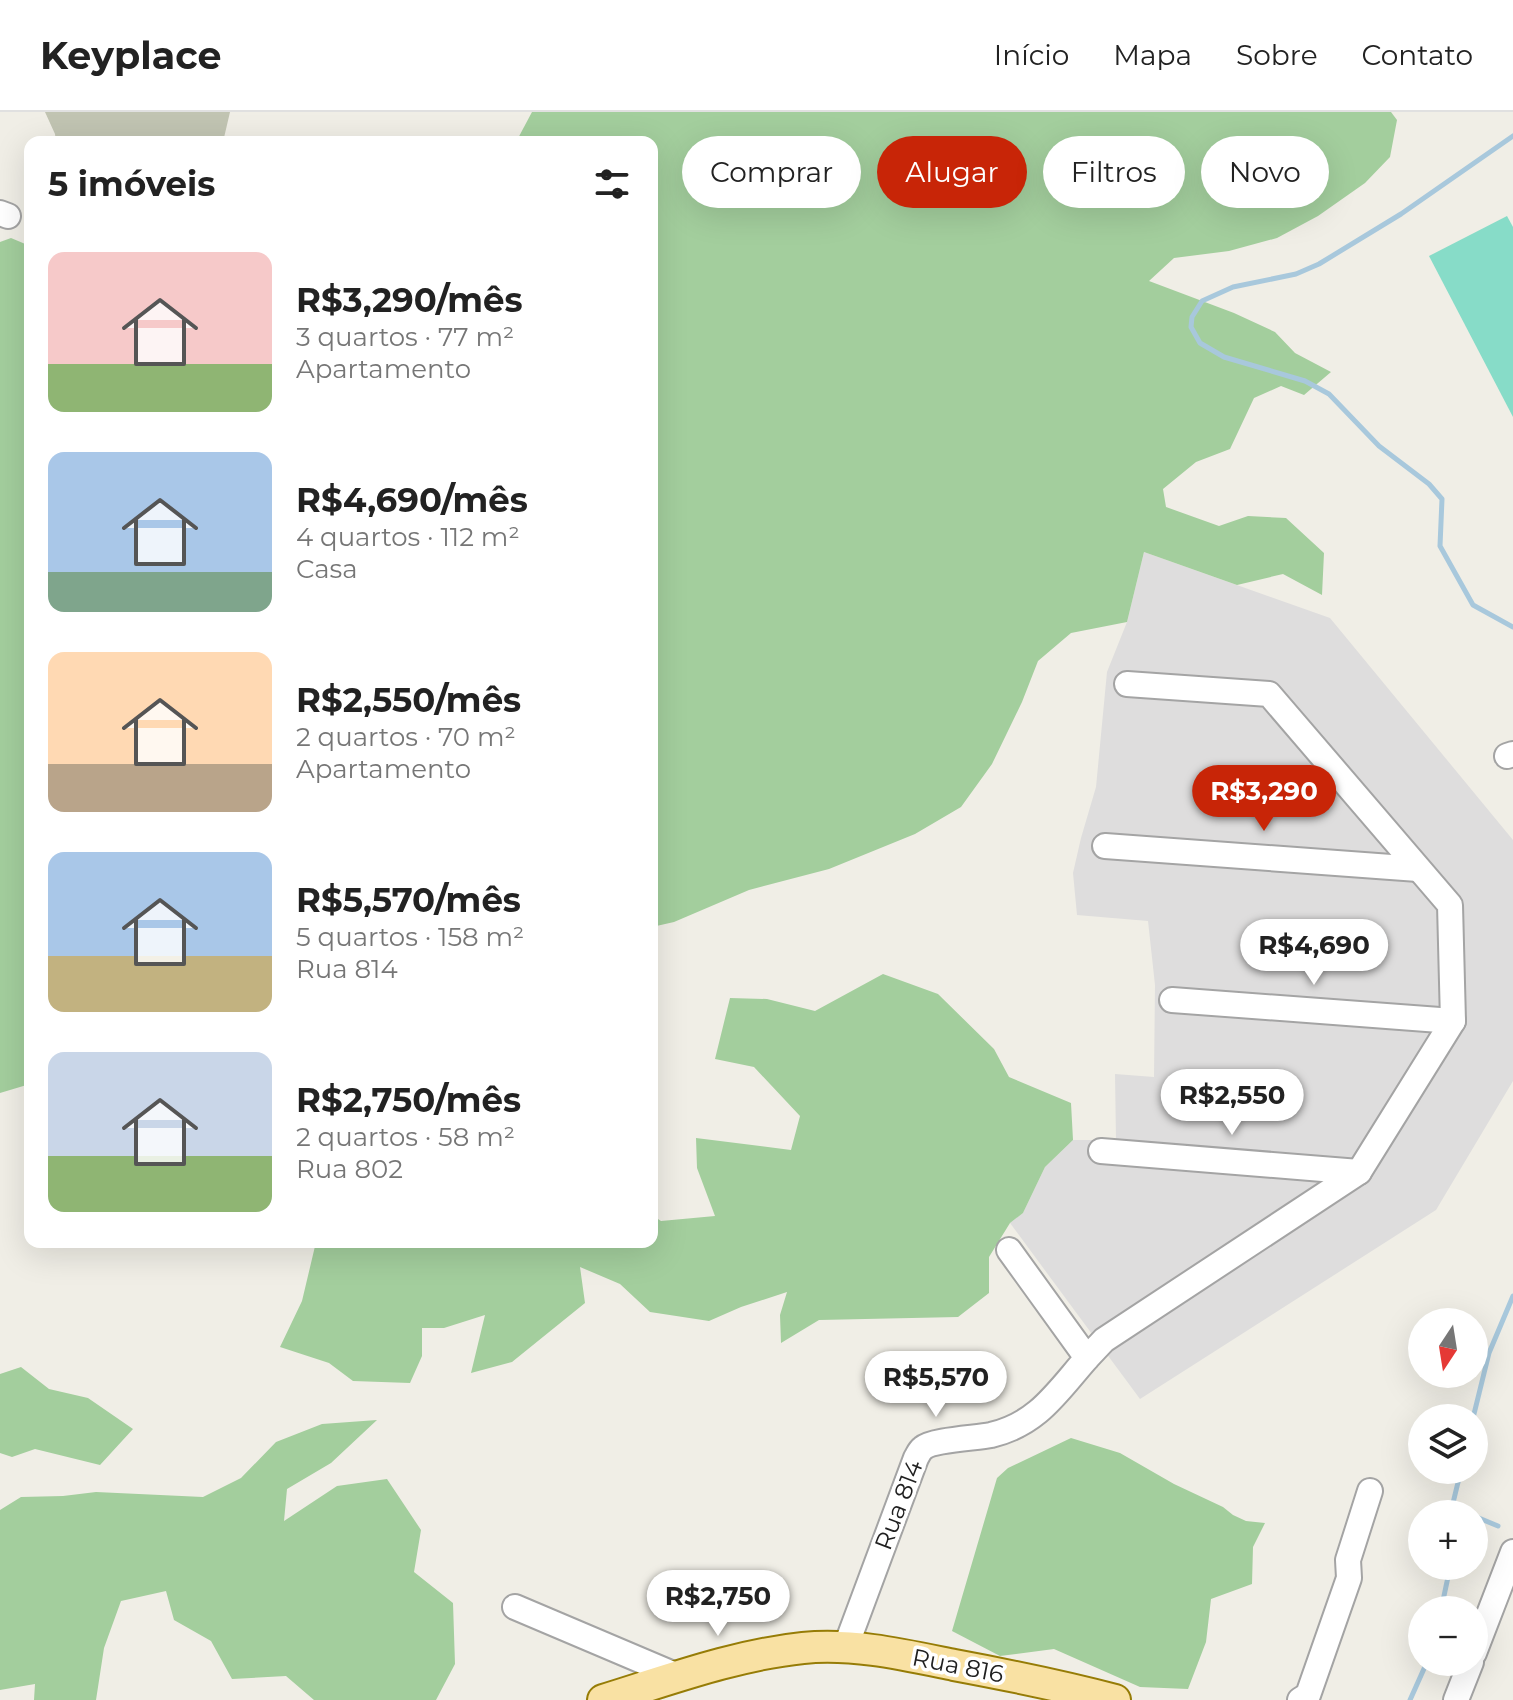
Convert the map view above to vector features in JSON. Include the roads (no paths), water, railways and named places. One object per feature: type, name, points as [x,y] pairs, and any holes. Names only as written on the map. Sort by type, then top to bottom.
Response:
[{"type":"main road","name":"Rua 816","points":[[603,1700],[777,1651],[846,1646],[1017,1677],[1115,1700]]},
{"type":"street","points":[[1009,1250],[1087,1358],[1104,1340],[1359,1172],[1453,1021],[1450,905],[1269,694],[1127,684]]},
{"type":"street","points":[[1105,846],[1418,869]]},
{"type":"street","points":[[1172,1000],[1453,1021]]},
{"type":"street","points":[[1101,1151],[1359,1172]]},
{"type":"street","name":"Rua 814","points":[[846,1646],[922,1448],[979,1438],[1023,1424],[1041,1411],[1087,1358]]},
{"type":"street","points":[[1300,1700],[1308,1695],[1349,1578],[1348,1560],[1370,1491]]},
{"type":"street","points":[[1488,1617],[1513,1552]]},
{"type":"street","points":[[515,1607],[680,1677]]},
{"type":"street","points":[[1456,1700],[1465,1676]]},
{"type":"waterway","points":[[1513,136],[1401,214],[1319,264],[1296,274],[1233,287],[1202,301],[1192,317],[1191,327],[1200,343],[1224,357],[1305,381],[1329,394],[1379,446],[1429,484],[1442,499],[1440,546],[1473,605],[1513,627]]},
{"type":"waterway","points":[[1476,1404],[1489,1353],[1513,1296]]},
{"type":"waterway","points":[[1454,1500],[1458,1484]]},
{"type":"waterway","points":[[1488,1522],[1498,1526]]},
{"type":"waterway","points":[[1444,1596],[1447,1580]]},
{"type":"waterway","points":[[1410,1700],[1421,1676]]}]
